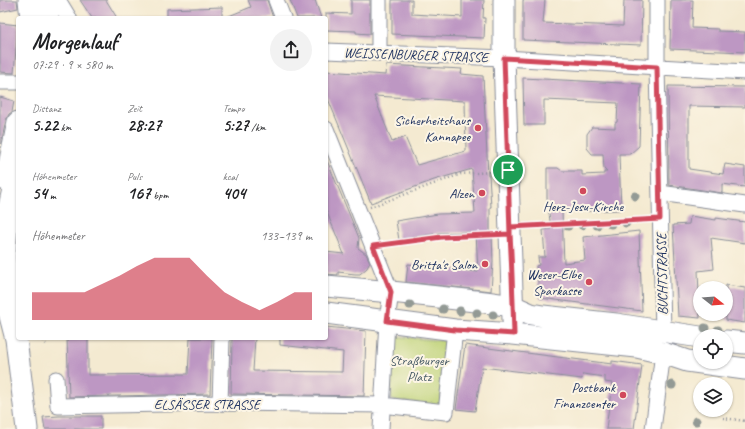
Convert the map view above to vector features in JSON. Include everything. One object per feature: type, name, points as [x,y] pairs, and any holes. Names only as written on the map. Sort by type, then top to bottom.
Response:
[{"type":"main road","points":[[35,14],[48,0]]},
{"type":"main road","points":[[504,0],[504,58],[514,334]]},
{"type":"main road","points":[[0,206],[16,131]]},
{"type":"main road","points":[[16,175],[8,212],[5,257],[9,303],[16,339]]},
{"type":"main road","points":[[328,286],[513,306],[531,314],[616,324],[693,336]]},
{"type":"main road","points":[[328,313],[455,330],[514,334],[637,347],[663,353],[687,361],[745,370]]},
{"type":"main road","points":[[0,330],[26,424]]},
{"type":"main road","points":[[663,353],[664,332]]},
{"type":"main road","points":[[16,340],[26,424]]},
{"type":"main road","points":[[733,342],[745,343]]},
{"type":"street","points":[[58,0],[68,16]]},
{"type":"street","points":[[276,0],[282,16]]},
{"type":"street","points":[[379,0],[379,53]]},
{"type":"street","name":"BUCHTSTRASSE","points":[[657,0],[660,219],[664,332]]},
{"type":"street","name":"WEISSENBURGER STRASSE","points":[[328,51],[504,58],[745,72]]},
{"type":"street","points":[[0,82],[16,82]]},
{"type":"street","points":[[328,134],[391,292],[387,321],[381,429]]},
{"type":"street","points":[[660,193],[745,205]]},
{"type":"street","points":[[382,405],[446,412],[455,330]]},
{"type":"street","points":[[220,403],[222,340]]},
{"type":"street","points":[[654,429],[663,353]]},
{"type":"street","name":"ELSÄSSER STRASSE","points":[[56,379],[58,406],[220,403],[382,405]]},
{"type":"path","points":[[359,211],[461,174],[508,170]]},
{"type":"path","points":[[373,246],[442,237],[660,219]]},
{"type":"path","points":[[42,340],[46,344]]},
{"type":"path","points":[[723,418],[745,421]]},
{"type":"green space","name":"Straßburger Platz","points":[[394,336],[448,341],[440,406],[391,400]]},
{"type":"building","points":[[0,0],[17,0],[18,8],[0,12]]},
{"type":"building","points":[[80,0],[106,0],[116,16],[91,16]]},
{"type":"building","points":[[248,0],[267,0],[272,16],[229,16],[251,7]]},
{"type":"building","points":[[290,0],[315,0],[320,16],[296,16]]},
{"type":"building","points":[[351,0],[370,0],[370,34],[356,33],[356,31],[328,30],[328,16],[326,16],[326,13],[351,14]]},
{"type":"building","points":[[392,0],[412,0],[412,14],[462,17],[462,0],[484,0],[484,38],[392,34]]},
{"type":"building","points":[[523,0],[545,0],[543,23],[623,26],[624,0],[642,0],[641,45],[523,40]]},
{"type":"building","points":[[671,0],[693,0],[692,28],[745,32],[745,52],[670,49]]},
{"type":"building","points":[[222,7],[222,16],[167,16],[167,9]]},
{"type":"building","points":[[0,23],[16,25],[14,73],[0,72]]},
{"type":"building","points":[[386,65],[462,69],[461,74],[483,76],[491,207],[490,236],[492,236],[493,261],[491,291],[406,282],[408,264],[478,272],[476,232],[439,233],[399,240],[396,221],[438,214],[475,213],[472,169],[434,180],[371,203],[328,99],[328,71],[385,75]],"holes":[[[374,96],[465,101],[466,151],[417,165],[405,137],[392,142]]]},
{"type":"building","points":[[523,78],[641,84],[639,146],[630,154],[619,154],[621,210],[562,212],[564,263],[585,260],[583,237],[639,231],[642,311],[540,298],[536,266],[539,265],[538,257],[545,257],[543,230],[551,229],[547,197],[547,168],[558,168],[562,171],[582,171],[582,175],[604,174],[604,172],[607,172],[604,169],[603,154],[592,154],[587,148],[587,134],[592,127],[615,128],[615,123],[617,122],[618,103],[544,100],[544,125],[524,125]]},
{"type":"building","points":[[668,86],[745,87],[745,107],[689,106],[689,169],[723,174],[725,164],[745,167],[745,187],[722,184],[722,193],[669,185]]},
{"type":"building","points":[[0,97],[14,101],[12,112],[6,120],[1,144],[0,143]]},
{"type":"building","points":[[328,163],[359,238],[358,248],[366,254],[370,262],[367,268],[360,274],[338,272],[338,275],[328,274],[328,252],[344,254],[328,215]]},
{"type":"building","points":[[690,216],[745,222],[745,243],[711,238],[714,269],[698,271],[698,281],[693,281],[693,317],[678,316],[673,225],[689,224]]},
{"type":"building","points":[[733,286],[745,288],[745,323],[732,321]]},
{"type":"building","points":[[328,327],[366,331],[364,396],[231,394],[232,340],[255,340],[253,371],[342,372],[343,352],[280,345],[280,340],[328,340]]},
{"type":"building","points":[[67,340],[88,340],[88,375],[188,374],[190,340],[212,340],[210,394],[69,397]]},
{"type":"building","points":[[465,345],[612,364],[612,361],[642,365],[634,429],[606,429],[612,383],[605,382],[605,377],[583,374],[582,379],[482,367],[475,411],[456,409]]},
{"type":"building","points":[[101,416],[101,429],[45,429],[43,417]]},
{"type":"place","name":"Sicherheitshaus Kannapee","points":[[478,128]]},
{"type":"place","name":"Herz-Jesu-Kirche","points":[[583,191]]},
{"type":"place","name":"Alzen","points":[[482,193]]},
{"type":"place","name":"Britta's Salon","points":[[485,264]]},
{"type":"place","name":"Weser-Elbe Sparkasse","points":[[589,282]]},
{"type":"place","name":"Postbank Finanzcenter","points":[[623,395]]},
{"type":"route","points":[[504,58],[657,67],[660,219],[510,227],[514,334],[455,330],[387,321],[391,292],[373,246],[442,237],[510,234],[508,170],[504,58]]}]
